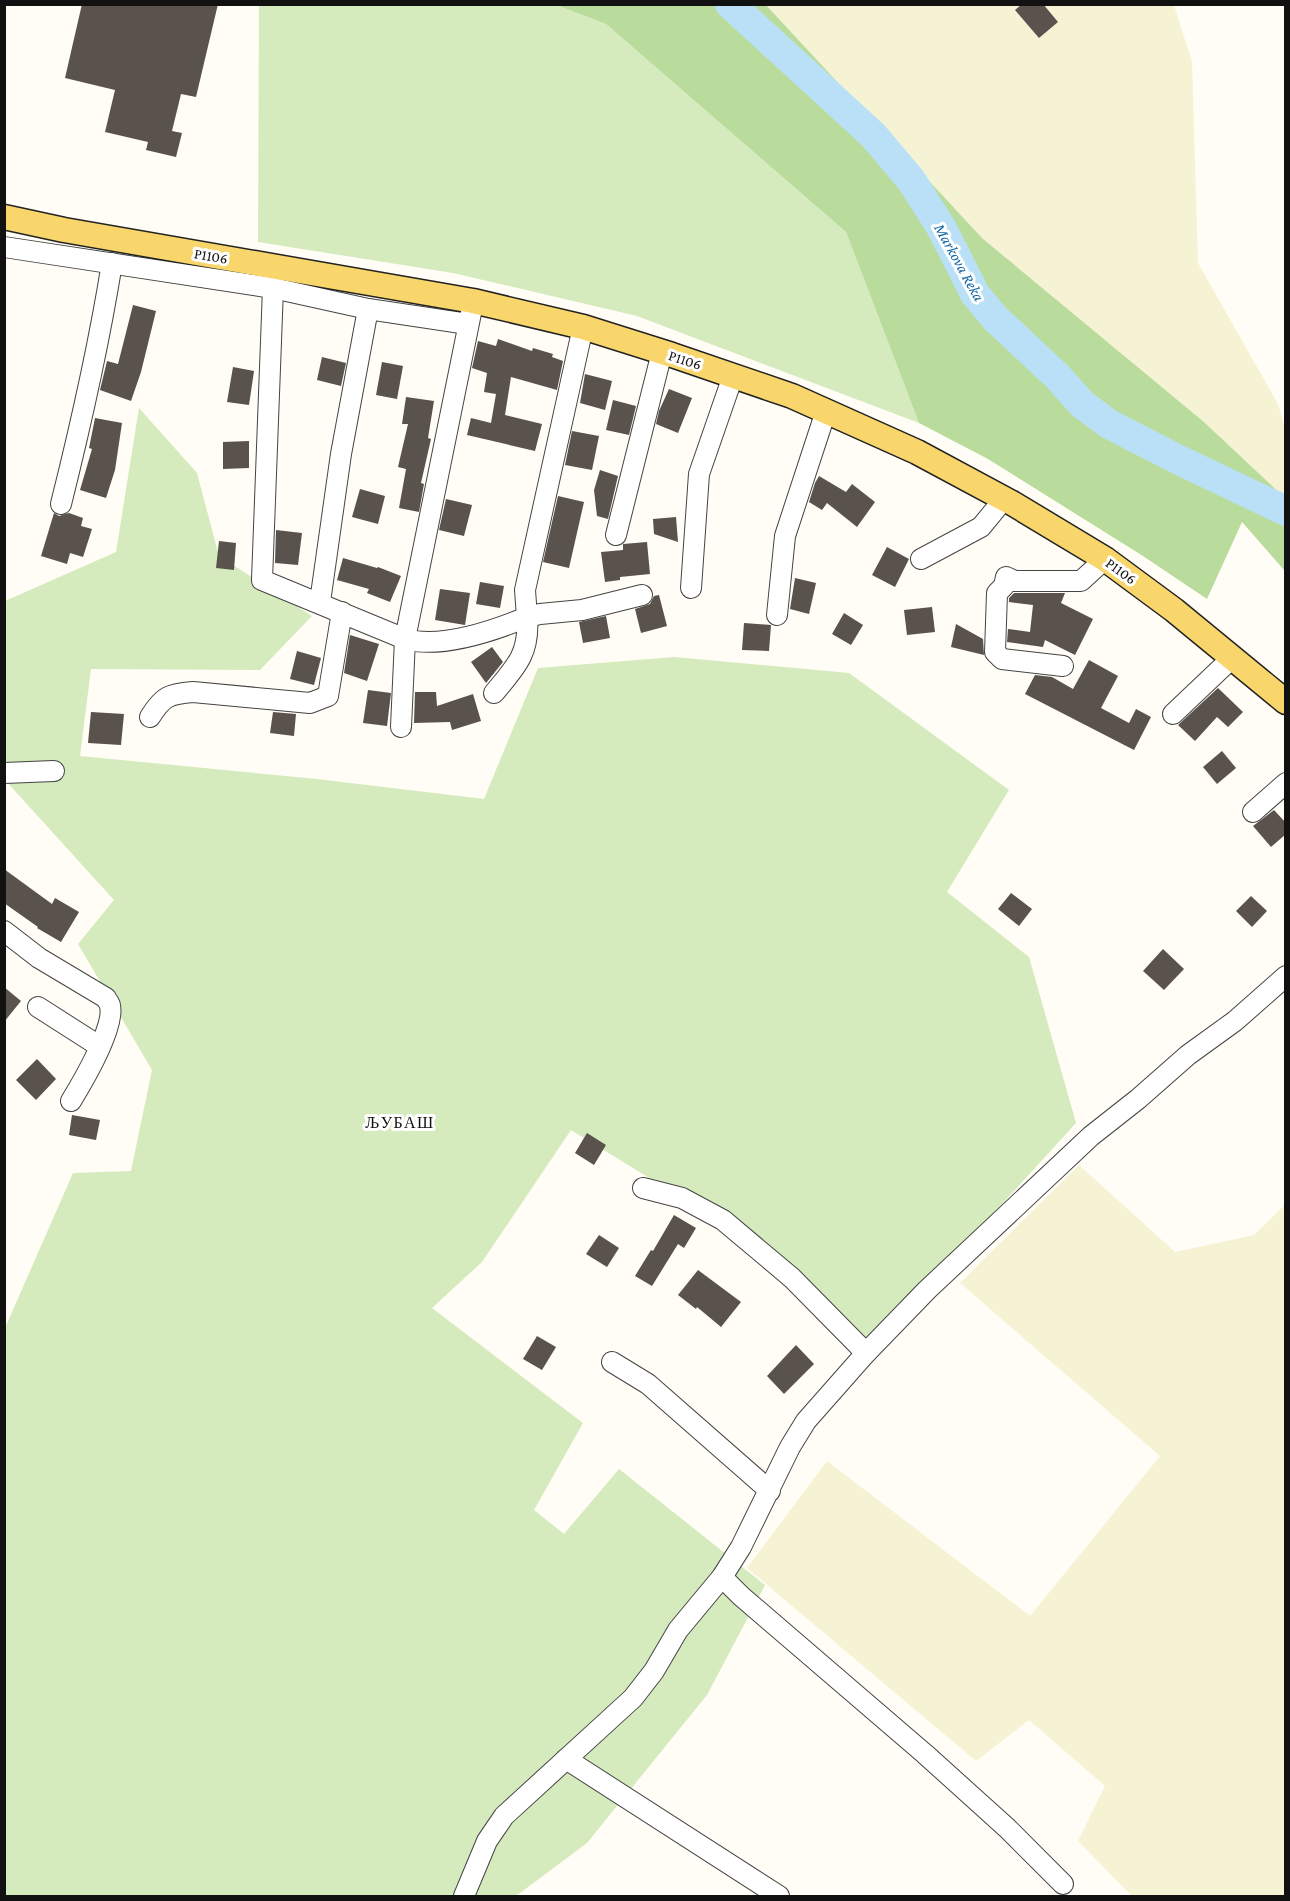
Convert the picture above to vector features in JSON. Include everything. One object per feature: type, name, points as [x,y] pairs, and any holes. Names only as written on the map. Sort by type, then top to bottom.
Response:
[{"type":"main road","name":"P1106","points":[[4,217],[471,313],[583,327],[792,396],[917,452],[1004,499],[1105,559],[1174,610],[1286,702]]},
{"type":"lane","points":[[4,247],[273,288],[368,309],[471,313],[405,639],[401,727]]},
{"type":"lane","points":[[61,504],[100,335],[112,263]]},
{"type":"lane","points":[[273,288],[262,580],[419,643],[439,642],[500,628],[527,617],[582,610],[642,595]]},
{"type":"lane","points":[[320,602],[341,454],[368,309]]},
{"type":"lane","points":[[494,693],[519,663],[528,634],[525,590],[583,327]]},
{"type":"lane","points":[[616,535],[662,352]]},
{"type":"lane","points":[[691,588],[699,474],[734,376]]},
{"type":"lane","points":[[777,615],[785,536],[826,411]]},
{"type":"lane","points":[[921,559],[981,527],[1004,499]]},
{"type":"lane","points":[[1063,666],[1002,659],[995,652],[997,593],[1004,586],[1006,577],[1015,581],[1081,581],[1105,559]]},
{"type":"lane","points":[[150,717],[167,696],[176,693],[193,692],[310,703],[328,696],[342,612]]},
{"type":"lane","points":[[1173,714],[1232,658]]},
{"type":"lane","points":[[4,773],[54,771]]},
{"type":"lane","points":[[1253,812],[1286,783]]},
{"type":"lane","points":[[4,931],[39,958],[106,998],[110,1006],[110,1016],[91,1067],[71,1101]]},
{"type":"lane","points":[[464,1896],[487,1841],[504,1816],[633,1698],[654,1671],[678,1630],[722,1577],[741,1547],[790,1448],[806,1421],[866,1353],[927,1290],[1091,1136],[1188,1055],[1283,984]]},
{"type":"lane","points":[[38,1007],[99,1046]]},
{"type":"lane","points":[[643,1188],[682,1198],[723,1220],[792,1278],[866,1353]]},
{"type":"lane","points":[[612,1362],[648,1384],[770,1491]]},
{"type":"lane","points":[[722,1577],[741,1596],[925,1754],[1007,1828],[1063,1884]]},
{"type":"lane","points":[[566,1759],[779,1896]]},
{"type":"shaded area","points":[[766,5],[1174,5],[1192,62],[1198,263],[1278,404],[1285,429],[1285,498],[1204,422],[982,238]]},
{"type":"shaded area","points":[[1079,1165],[1175,1252],[1254,1235],[1285,1205],[1285,1896],[1132,1896],[1078,1841],[1105,1786],[1029,1720],[976,1761],[747,1568],[827,1461],[1030,1616],[1160,1456],[960,1283]]},
{"type":"green space","points":[[259,5],[556,5],[606,24],[846,232],[919,423],[637,316],[453,273],[258,242]]},
{"type":"green space","points":[[556,5],[766,5],[982,238],[1204,422],[1285,498],[1285,571],[1242,522],[1207,599],[988,459],[919,423],[846,232],[606,24]]},
{"type":"green space","points":[[139,408],[197,473],[219,556],[312,616],[260,670],[91,669],[80,756],[317,779],[484,799],[538,668],[674,657],[849,673],[1009,790],[947,892],[1029,957],[1076,1123],[866,1353],[682,1198],[571,1130],[482,1262],[432,1308],[583,1423],[534,1510],[564,1534],[619,1469],[765,1585],[707,1695],[587,1843],[516,1896],[5,1896],[5,1328],[73,1173],[131,1171],[152,1070],[78,944],[114,900],[5,780],[5,601],[116,552]]},
{"type":"building","points":[[82,4],[218,4],[196,97],[181,94],[172,131],[182,133],[176,157],[146,150],[148,142],[105,132],[115,90],[65,78]]},
{"type":"building","points":[[1022,4],[1043,4],[1058,22],[1039,38],[1015,10]]},
{"type":"building","points":[[133,305],[156,311],[141,372],[131,401],[100,390],[107,361],[118,364]]},
{"type":"building","points":[[498,339],[532,351],[533,348],[553,354],[552,357],[563,361],[557,390],[511,377],[505,415],[542,424],[535,451],[467,435],[471,418],[491,423],[496,394],[484,392],[487,373],[472,368],[478,341],[496,346]]},
{"type":"building","points":[[322,357],[346,363],[341,386],[317,380]]},
{"type":"building","points":[[382,362],[403,366],[397,399],[376,395]]},
{"type":"building","points":[[233,367],[254,371],[249,405],[227,402]]},
{"type":"building","points":[[585,374],[612,381],[605,410],[580,403]]},
{"type":"building","points":[[669,389],[692,398],[678,433],[656,424]]},
{"type":"building","points":[[406,397],[434,401],[428,438],[431,439],[421,483],[424,484],[419,512],[399,508],[406,469],[398,467],[408,424],[402,424]]},
{"type":"building","points":[[613,400],[636,406],[629,435],[606,430]]},
{"type":"building","points":[[95,418],[122,423],[115,470],[106,498],[80,490],[92,449],[89,448]]},
{"type":"building","points":[[572,431],[599,436],[592,470],[565,465]]},
{"type":"building","points":[[249,441],[249,468],[223,469],[223,442]]},
{"type":"building","points":[[600,470],[618,476],[608,519],[597,516],[594,490]]},
{"type":"building","points":[[819,476],[846,492],[852,484],[875,502],[857,527],[827,503],[822,510],[809,502]]},
{"type":"building","points":[[360,489],[385,496],[378,524],[352,517]]},
{"type":"building","points":[[558,496],[584,502],[569,568],[543,562]]},
{"type":"building","points":[[446,499],[472,505],[464,536],[439,530]]},
{"type":"building","points":[[54,513],[59,516],[69,513],[83,518],[81,526],[92,529],[83,557],[70,553],[67,564],[41,556]]},
{"type":"building","points":[[676,517],[678,542],[654,534],[653,519]]},
{"type":"building","points":[[276,530],[302,533],[298,565],[275,563]]},
{"type":"building","points":[[219,541],[236,543],[234,570],[216,568]]},
{"type":"building","points":[[647,542],[650,574],[620,577],[620,580],[605,582],[601,552],[623,550],[623,544]]},
{"type":"building","points":[[887,547],[909,559],[895,587],[872,575]]},
{"type":"building","points":[[343,558],[401,576],[390,602],[367,593],[369,589],[337,580]]},
{"type":"building","points":[[795,578],[816,583],[809,614],[790,609]]},
{"type":"building","points":[[480,582],[504,586],[500,608],[476,604]]},
{"type":"building","points":[[440,589],[470,593],[465,625],[435,620]]},
{"type":"building","points":[[1014,593],[1065,593],[1061,603],[1093,619],[1075,655],[1045,640],[1043,647],[1007,642],[1008,629],[1030,632],[1033,605],[1009,602],[1009,598]]},
{"type":"building","points":[[659,595],[667,626],[641,633],[635,609],[650,604],[654,596]]},
{"type":"building","points":[[932,607],[935,632],[907,635],[904,610]]},
{"type":"building","points":[[844,613],[863,625],[851,645],[832,634]]},
{"type":"building","points":[[606,616],[610,638],[583,643],[579,622]]},
{"type":"building","points":[[744,623],[771,625],[769,651],[742,650]]},
{"type":"building","points":[[956,624],[983,639],[984,655],[951,647]]},
{"type":"building","points":[[350,635],[379,644],[367,681],[344,673]]},
{"type":"building","points":[[492,647],[503,662],[486,683],[471,662]]},
{"type":"building","points":[[297,651],[321,658],[314,685],[290,679]]},
{"type":"building","points":[[1089,660],[1118,676],[1101,708],[1129,723],[1136,709],[1151,717],[1134,750],[1025,694],[1035,675],[1052,677],[1073,689]]},
{"type":"building","points":[[1218,688],[1243,712],[1228,727],[1217,717],[1195,741],[1178,725]]},
{"type":"building","points":[[368,690],[391,693],[387,726],[363,723]]},
{"type":"building","points":[[415,692],[436,692],[437,706],[473,694],[481,721],[452,730],[450,722],[414,723]]},
{"type":"building","points":[[91,712],[124,714],[121,745],[88,743]]},
{"type":"building","points":[[273,712],[296,714],[294,736],[270,733]]},
{"type":"building","points":[[1222,751],[1236,768],[1217,784],[1203,767]]},
{"type":"building","points":[[1274,810],[1286,823],[1286,834],[1271,847],[1253,826]]},
{"type":"building","points":[[4,869],[52,904],[55,898],[79,912],[61,942],[37,928],[4,903]]},
{"type":"building","points":[[1011,893],[1032,909],[1019,926],[998,909]]},
{"type":"building","points":[[1251,896],[1267,911],[1252,927],[1236,911]]},
{"type":"building","points":[[1163,949],[1184,969],[1164,990],[1143,971]]},
{"type":"building","points":[[4,987],[21,1001],[4,1022]]},
{"type":"building","points":[[37,1059],[56,1079],[36,1100],[16,1080]]},
{"type":"building","points":[[72,1115],[100,1120],[96,1140],[69,1135]]},
{"type":"building","points":[[587,1133],[606,1145],[594,1165],[575,1153]]},
{"type":"building","points":[[674,1215],[696,1228],[684,1248],[678,1244],[652,1286],[635,1276]]},
{"type":"building","points":[[599,1235],[619,1248],[607,1267],[586,1254]]},
{"type":"building","points":[[698,1270],[741,1302],[721,1327],[678,1295]]},
{"type":"building","points":[[537,1336],[556,1347],[542,1370],[523,1359]]},
{"type":"building","points":[[796,1345],[814,1364],[784,1394],[767,1376]]},
{"type":"waterway","name":"Markova Reka","points":[[730,4],[873,135],[911,180],[941,227],[975,294],[995,318],[1058,377],[1082,404],[1109,424],[1286,511]]},
{"type":"district","name":"ЉУБАШ","points":[[400,1122]]}]
